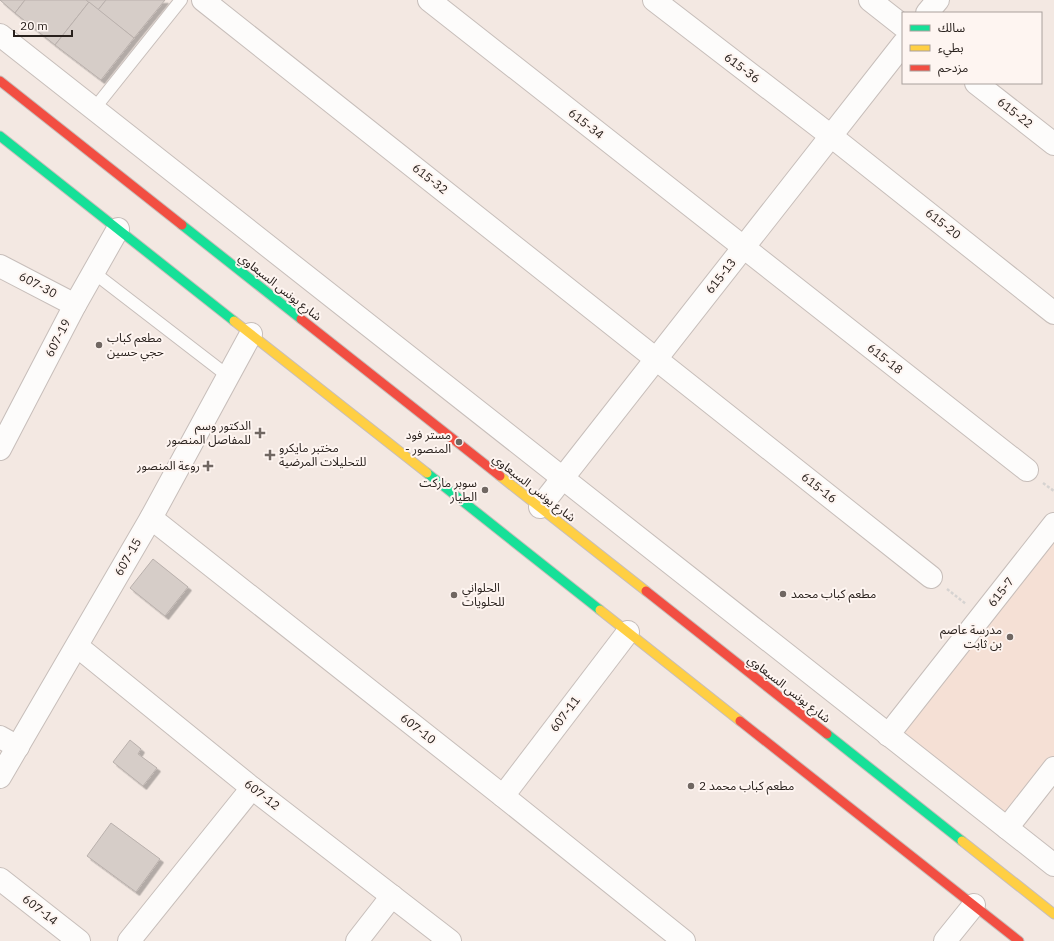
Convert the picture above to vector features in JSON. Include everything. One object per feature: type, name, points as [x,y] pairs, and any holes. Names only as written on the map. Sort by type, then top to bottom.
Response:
[{"type":"main road","name":"شارع يونس السبعاوي","points":[[0,81],[1054,914]]},
{"type":"main road","points":[[0,136],[1019,941]]},
{"type":"street","name":"615-32","points":[[203,0],[656,358]]},
{"type":"street","name":"615-34","points":[[429,0],[743,248]]},
{"type":"street","name":"615-36","points":[[654,0],[831,136]]},
{"type":"street","points":[[870,0],[902,25]]},
{"type":"street","points":[[929,12],[938,0]]},
{"type":"street","points":[[0,35],[1054,865]]},
{"type":"street","name":"615-13","points":[[540,508],[902,45]]},
{"type":"street","name":"615-22","points":[[977,84],[1054,144]]},
{"type":"street","name":"615-20","points":[[831,136],[1054,313]]},
{"type":"street","name":"607-19","points":[[0,450],[75,305],[118,229]]},
{"type":"street","name":"615-18","points":[[743,248],[1027,470]]},
{"type":"street","name":"607-30","points":[[0,266],[75,305]]},
{"type":"street","name":"607-15","points":[[0,777],[9,742],[77,646],[151,518],[251,334]]},
{"type":"street","name":"615-16","points":[[656,358],[931,577]]},
{"type":"street","name":"607-10","points":[[151,518],[684,941]]},
{"type":"street","name":"615-7","points":[[888,735],[982,616],[1052,531]]},
{"type":"street","name":"607-11","points":[[503,796],[628,632]]},
{"type":"street","name":"607-12","points":[[77,646],[252,788],[450,941]]},
{"type":"street","points":[[1007,828],[1054,768]]},
{"type":"street","points":[[130,941],[252,788]]},
{"type":"street","name":"607-14","points":[[0,879],[79,941]]},
{"type":"street","points":[[357,941],[392,896]]},
{"type":"street","points":[[945,941],[974,905]]},
{"type":"lane","points":[[94,109],[181,0]]},
{"type":"lane","points":[[93,272],[228,376]]},
{"type":"path","points":[[931,577],[982,616]]},
{"type":"shaded area","name":"مدرسة عاصم بن ثابت","points":[[1054,538],[1054,768],[1007,828],[888,735]]},
{"type":"building","points":[[0,0],[25,0],[15,13]]},
{"type":"building","points":[[25,0],[86,0],[89,2],[55,45],[15,13]]},
{"type":"building","points":[[86,0],[106,0],[98,10]]},
{"type":"building","points":[[106,0],[165,0],[134,38],[98,10]]},
{"type":"building","points":[[89,2],[134,38],[101,80],[55,45]]},
{"type":"building","points":[[153,559],[188,587],[165,616],[130,588]]},
{"type":"building","points":[[130,740],[141,749],[138,754],[157,768],[143,786],[113,762]]},
{"type":"building","points":[[111,823],[160,859],[136,892],[87,856]]},
{"type":"traffic: fast","points":[[0,136],[234,321]]},
{"type":"traffic: fast","points":[[182,225],[301,319]]},
{"type":"traffic: fast","points":[[427,473],[600,610]]},
{"type":"traffic: fast","points":[[827,734],[962,841]]},
{"type":"traffic: slow","points":[[234,321],[427,473]]},
{"type":"traffic: slow","points":[[500,476],[646,591]]},
{"type":"traffic: slow","points":[[600,610],[740,721]]},
{"type":"traffic: slow","points":[[962,841],[1054,914]]},
{"type":"traffic: jam","points":[[0,81],[182,225]]},
{"type":"traffic: jam","points":[[301,319],[500,476]]},
{"type":"traffic: jam","points":[[646,591],[827,734]]},
{"type":"traffic: jam","points":[[740,721],[1019,941]]},
{"type":"place","name":"مطعم كباب حجي حسين","points":[[99,345]]},
{"type":"place","name":"الدكتور وسم للمفاصل المنصور","points":[[260,433]]},
{"type":"place","name":"مستر فود - المنصور","points":[[459,442]]},
{"type":"place","name":"مختبر مايكرو للتحليلات المرضية","points":[[270,455]]},
{"type":"place","name":"روعة المنصور","points":[[208,466]]},
{"type":"place","name":"سوبر ماركت الطيار","points":[[485,490]]},
{"type":"place","name":"مطعم كباب محمد","points":[[783,594]]},
{"type":"place","name":"الحلواني للحلويات","points":[[454,595]]},
{"type":"place","name":"مدرسة عاصم بن ثابت","points":[[1010,637]]},
{"type":"place","name":"مطعم كباب محمد 2","points":[[691,786]]}]
